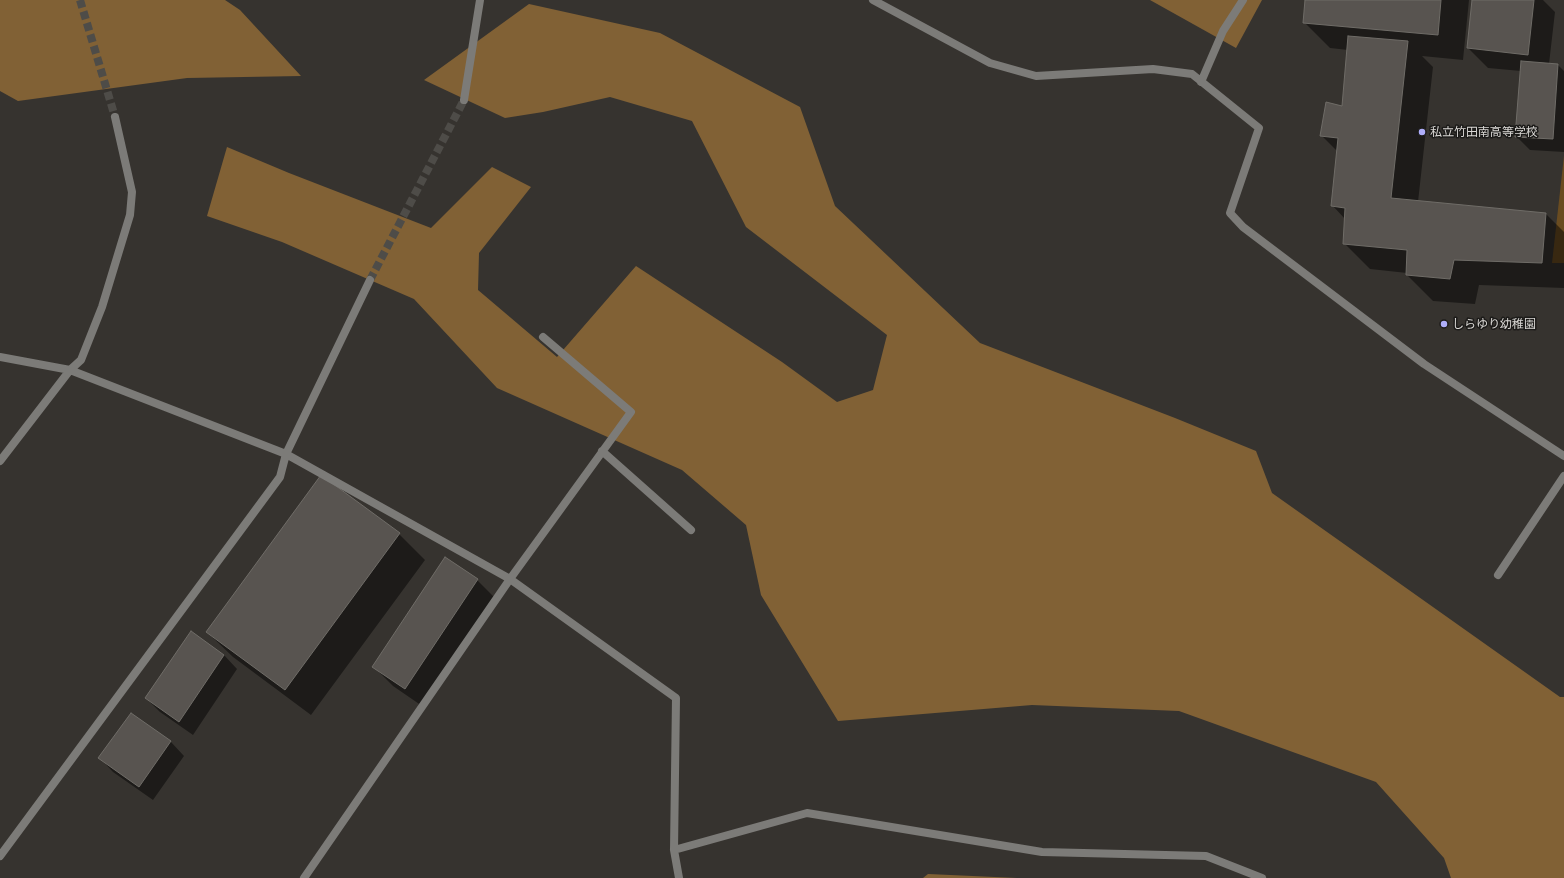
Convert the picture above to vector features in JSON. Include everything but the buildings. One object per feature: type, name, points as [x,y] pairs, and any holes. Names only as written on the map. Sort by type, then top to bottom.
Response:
[{"type":"street","points":[[464,100],[480,0]]},
{"type":"street","points":[[873,0],[990,62],[1036,76],[1154,69],[1192,74],[1259,128],[1230,213],[1243,227],[1424,364],[1564,456]]},
{"type":"street","points":[[1201,82],[1223,30],[1243,0]]},
{"type":"street","points":[[0,461],[70,370],[81,360],[102,307],[130,215],[132,192],[115,117]]},
{"type":"street","points":[[0,856],[280,477],[286,454],[370,280]]},
{"type":"street","points":[[304,878],[510,578],[631,412],[543,337]]},
{"type":"street","points":[[0,357],[70,370],[286,454],[510,578],[676,698],[674,850],[679,878]]},
{"type":"street","points":[[602,451],[691,530]]},
{"type":"street","points":[[1498,575],[1564,476]]},
{"type":"street","points":[[674,850],[807,813],[1042,852],[1206,856],[1262,878]]},
{"type":"shaded area","points":[[0,0],[225,0],[240,10],[301,76],[187,78],[18,101],[0,91]]},
{"type":"shaded area","points":[[1150,0],[1262,0],[1236,48]]},
{"type":"shaded area","points":[[529,4],[660,33],[800,107],[835,206],[980,343],[1175,418],[1256,451],[1272,493],[1560,697],[1564,697],[1564,878],[1451,878],[1444,858],[1376,782],[1179,711],[1032,705],[838,721],[761,595],[746,525],[682,470],[497,388],[414,299],[282,242],[207,216],[227,147],[289,173],[431,228],[492,167],[531,187],[479,253],[478,290],[557,357],[636,266],[782,362],[837,402],[873,390],[887,335],[746,227],[692,121],[610,97],[543,112],[505,118],[424,80]]},
{"type":"shaded area","points":[[1564,156],[1564,263],[1552,263]]},
{"type":"shaded area","points":[[928,874],[1017,878],[923,878]]},
{"type":"tunnel","points":[[80,0],[115,117]]},
{"type":"tunnel","points":[[370,280],[464,100]]},
{"type":"place","name":"私立竹田南高等学校","points":[[1422,132]]},
{"type":"place","name":"しらゆり幼稚園","points":[[1444,324]]}]
